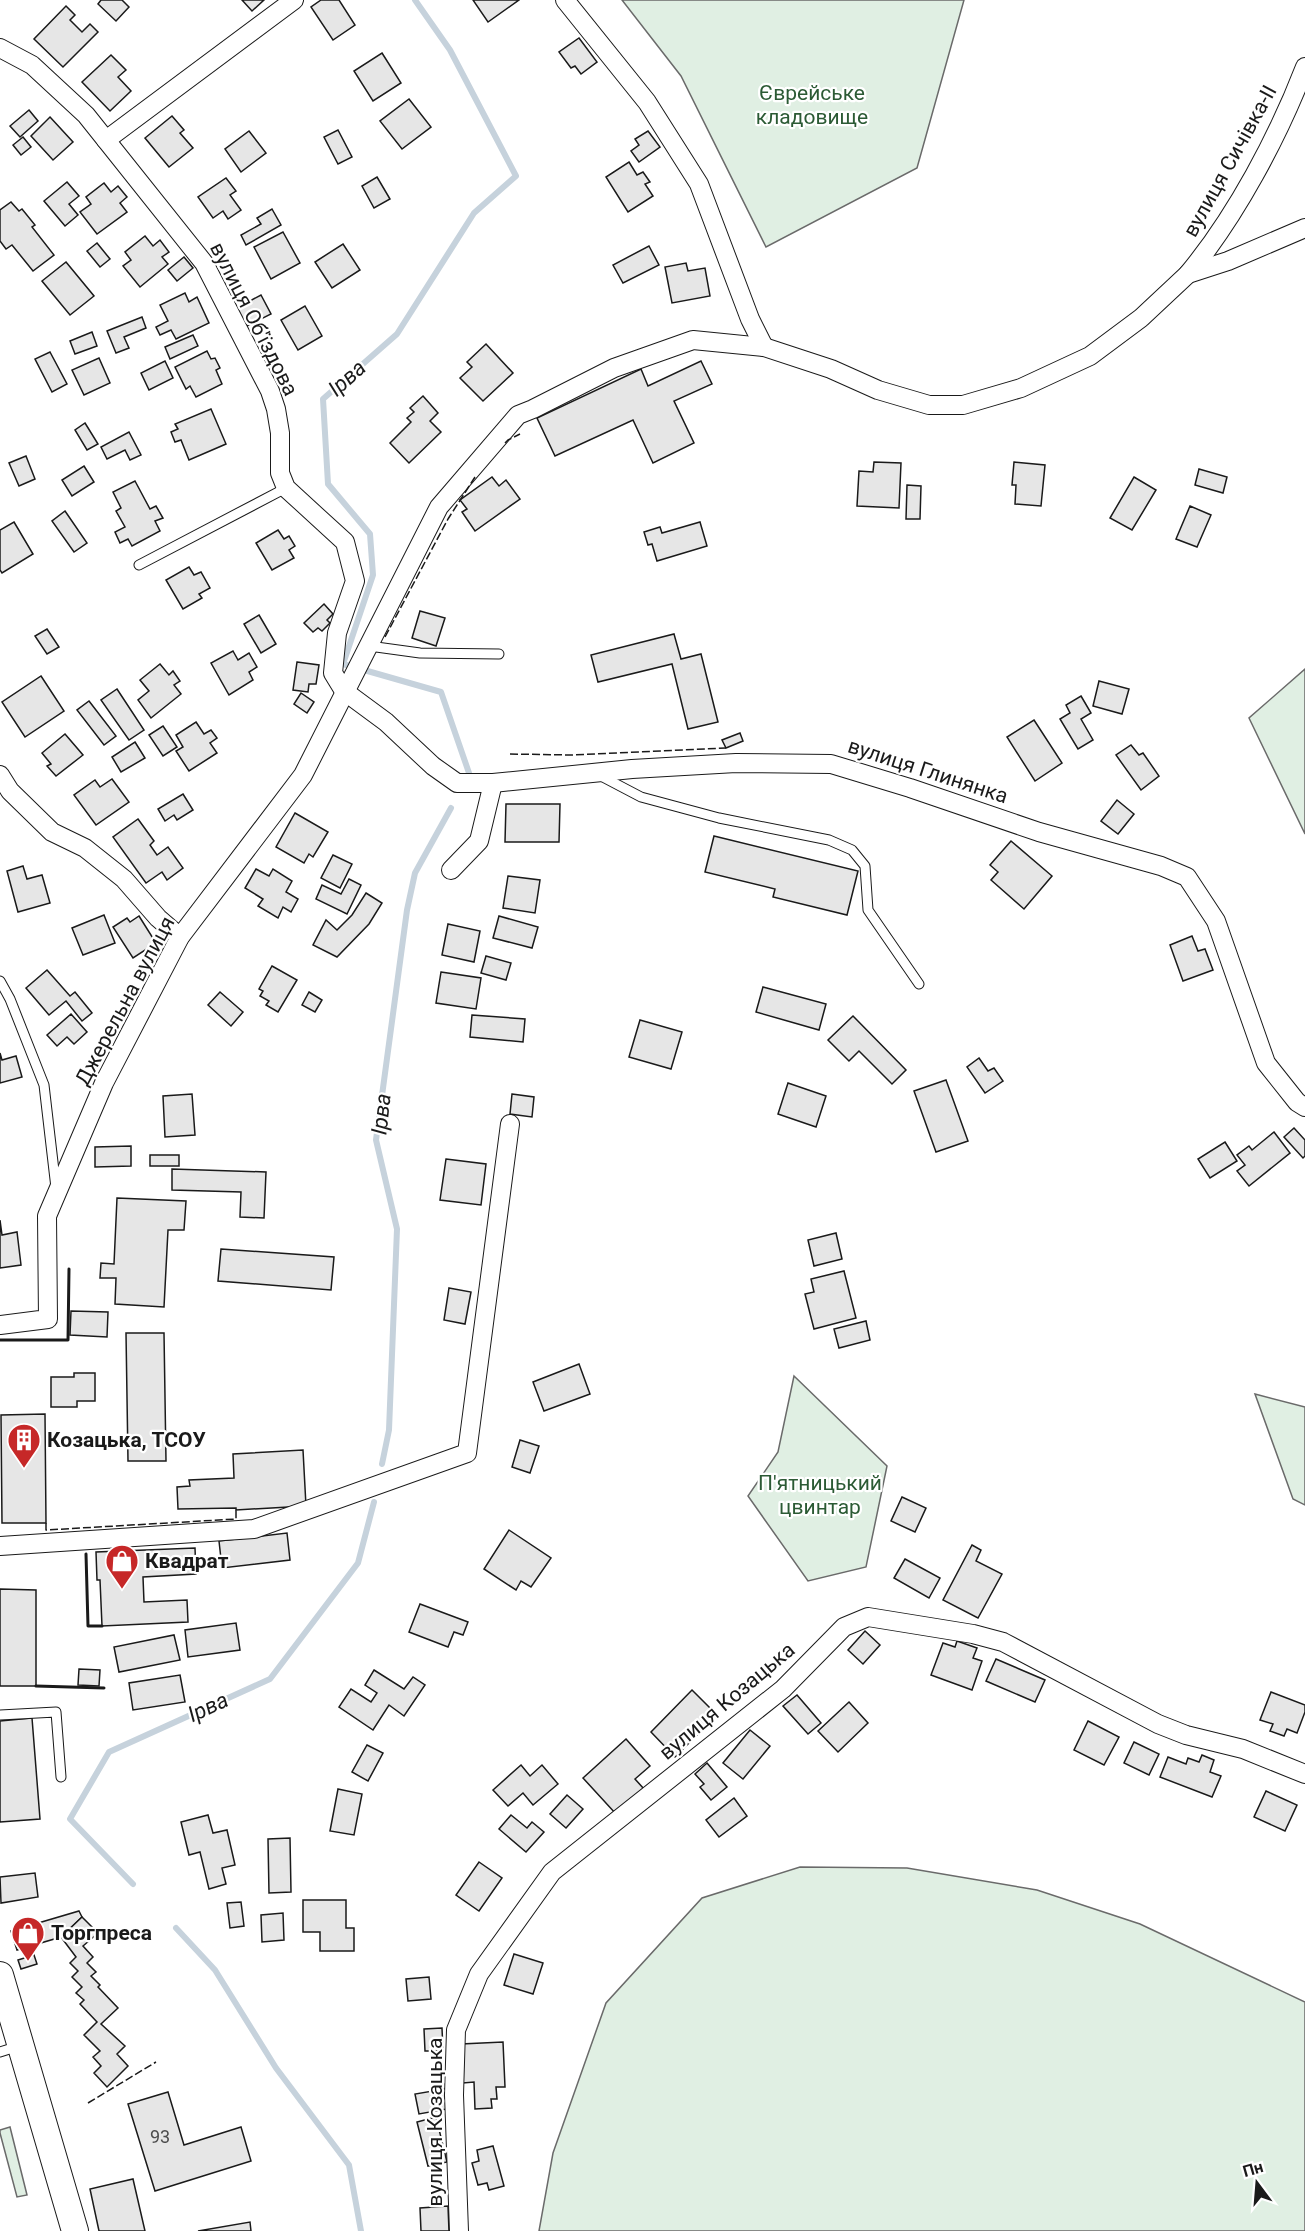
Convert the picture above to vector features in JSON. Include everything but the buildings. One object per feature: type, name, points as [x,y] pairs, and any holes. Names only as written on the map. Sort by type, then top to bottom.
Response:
[{"type":"main road","points":[[0,1975],[10,2049],[75,2231]]},
{"type":"street","points":[[106,140],[294,0]]},
{"type":"street","points":[[565,0],[647,102],[699,184],[750,319],[764,347]]},
{"type":"street","name":"вулиця Об'їздова","points":[[0,48],[32,65],[86,115],[204,263],[264,380],[276,409],[280,433],[280,473],[286,489]]},
{"type":"street","name":"вулиця Сичівка-II","points":[[764,347],[831,369],[888,393],[929,405],[963,405],[1021,388],[1090,356],[1141,318],[1188,274],[1205,254],[1232,212],[1278,128],[1305,67]]},
{"type":"street","points":[[1188,274],[1228,261],[1305,228]]},
{"type":"street","name":"Джерельна вулиця","points":[[0,1325],[48,1319],[47,1216],[104,1083],[180,937],[303,775],[439,507],[518,415],[614,368],[693,340],[764,347]]},
{"type":"street","points":[[286,489],[345,542],[355,581],[338,633],[333,673],[348,685]]},
{"type":"street","name":"вулиця Глинянка","points":[[348,685],[433,766],[457,783],[493,783],[736,763],[831,764],[1039,832],[1161,866],[1187,877],[1216,921],[1266,1063],[1297,1102],[1305,1107]]},
{"type":"street","points":[[0,775],[10,791],[52,832],[85,848],[124,879],[158,918],[180,937]]},
{"type":"street","points":[[451,870],[479,841],[493,783]]},
{"type":"street","points":[[0,1546],[254,1529],[467,1453],[510,1124]]},
{"type":"street","name":"вулиця Козацька","points":[[459,2231],[454,2095],[456,2030],[479,1974],[552,1872],[783,1689],[844,1628],[868,1617],[974,1634],[1003,1642],[1158,1725],[1186,1735],[1243,1749],[1305,1774]]},
{"type":"lane","points":[[139,565],[286,489]]},
{"type":"lane","points":[[369,646],[420,653],[499,654]]},
{"type":"lane","points":[[596,773],[641,797],[719,818],[829,840],[852,850],[865,866],[868,910],[919,984]]},
{"type":"lane","points":[[0,981],[5,1000],[44,1085],[57,1194]]},
{"type":"lane","points":[[0,1715],[56,1712],[61,1777]]},
{"type":"green space","name":"Єврейське кладовище","points":[[622,0],[964,0],[917,168],[766,247],[681,76]]},
{"type":"green space","points":[[1305,669],[1305,834],[1249,718]]},
{"type":"green space","name":"П'ятницький цвинтар","points":[[794,1376],[887,1466],[866,1567],[808,1581],[748,1496],[778,1452]]},
{"type":"green space","points":[[1255,1394],[1305,1407],[1305,1505],[1293,1499]]},
{"type":"green space","points":[[800,1867],[907,1868],[1037,1890],[1140,1924],[1305,2002],[1305,2231],[539,2231],[553,2153],[606,2003],[702,1898]]},
{"type":"green space","points":[[10,2127],[27,2195],[17,2197],[0,2133],[0,2130]]},
{"type":"waterway","name":"Ірва","points":[[415,0],[450,50],[516,176],[474,213],[397,334],[323,399],[328,484],[370,534],[373,575],[343,664],[441,692],[469,773]]},
{"type":"waterway","name":"Ірва","points":[[382,1464],[389,1430],[397,1229],[376,1140],[407,910],[415,873],[451,808]]},
{"type":"waterway","name":"Ірва","points":[[133,1884],[70,1819],[109,1752],[270,1679],[358,1563],[374,1502]]},
{"type":"waterway","name":"Ірва","points":[[176,1928],[215,1970],[276,2068],[349,2165],[361,2231]]},
{"type":"fence","points":[[505,443],[520,434]]},
{"type":"fence","points":[[385,637],[448,519],[475,477]]},
{"type":"fence","points":[[510,754],[572,755],[726,748]]},
{"type":"fence","points":[[46,1523],[46,1530],[236,1519],[236,1510]]},
{"type":"fence","points":[[88,2103],[156,2062]]},
{"type":"wall","points":[[0,1340],[68,1340],[69,1269]]},
{"type":"wall","points":[[86,1554],[88,1626],[102,1626]]},
{"type":"wall","points":[[36,1686],[104,1688]]},
{"type":"place","name":"Козацька, ТСОУ","points":[[24,1469]]},
{"type":"place","name":"Квадрат","points":[[122,1590]]},
{"type":"place","name":"Торгпреса","points":[[28,1962]]}]
